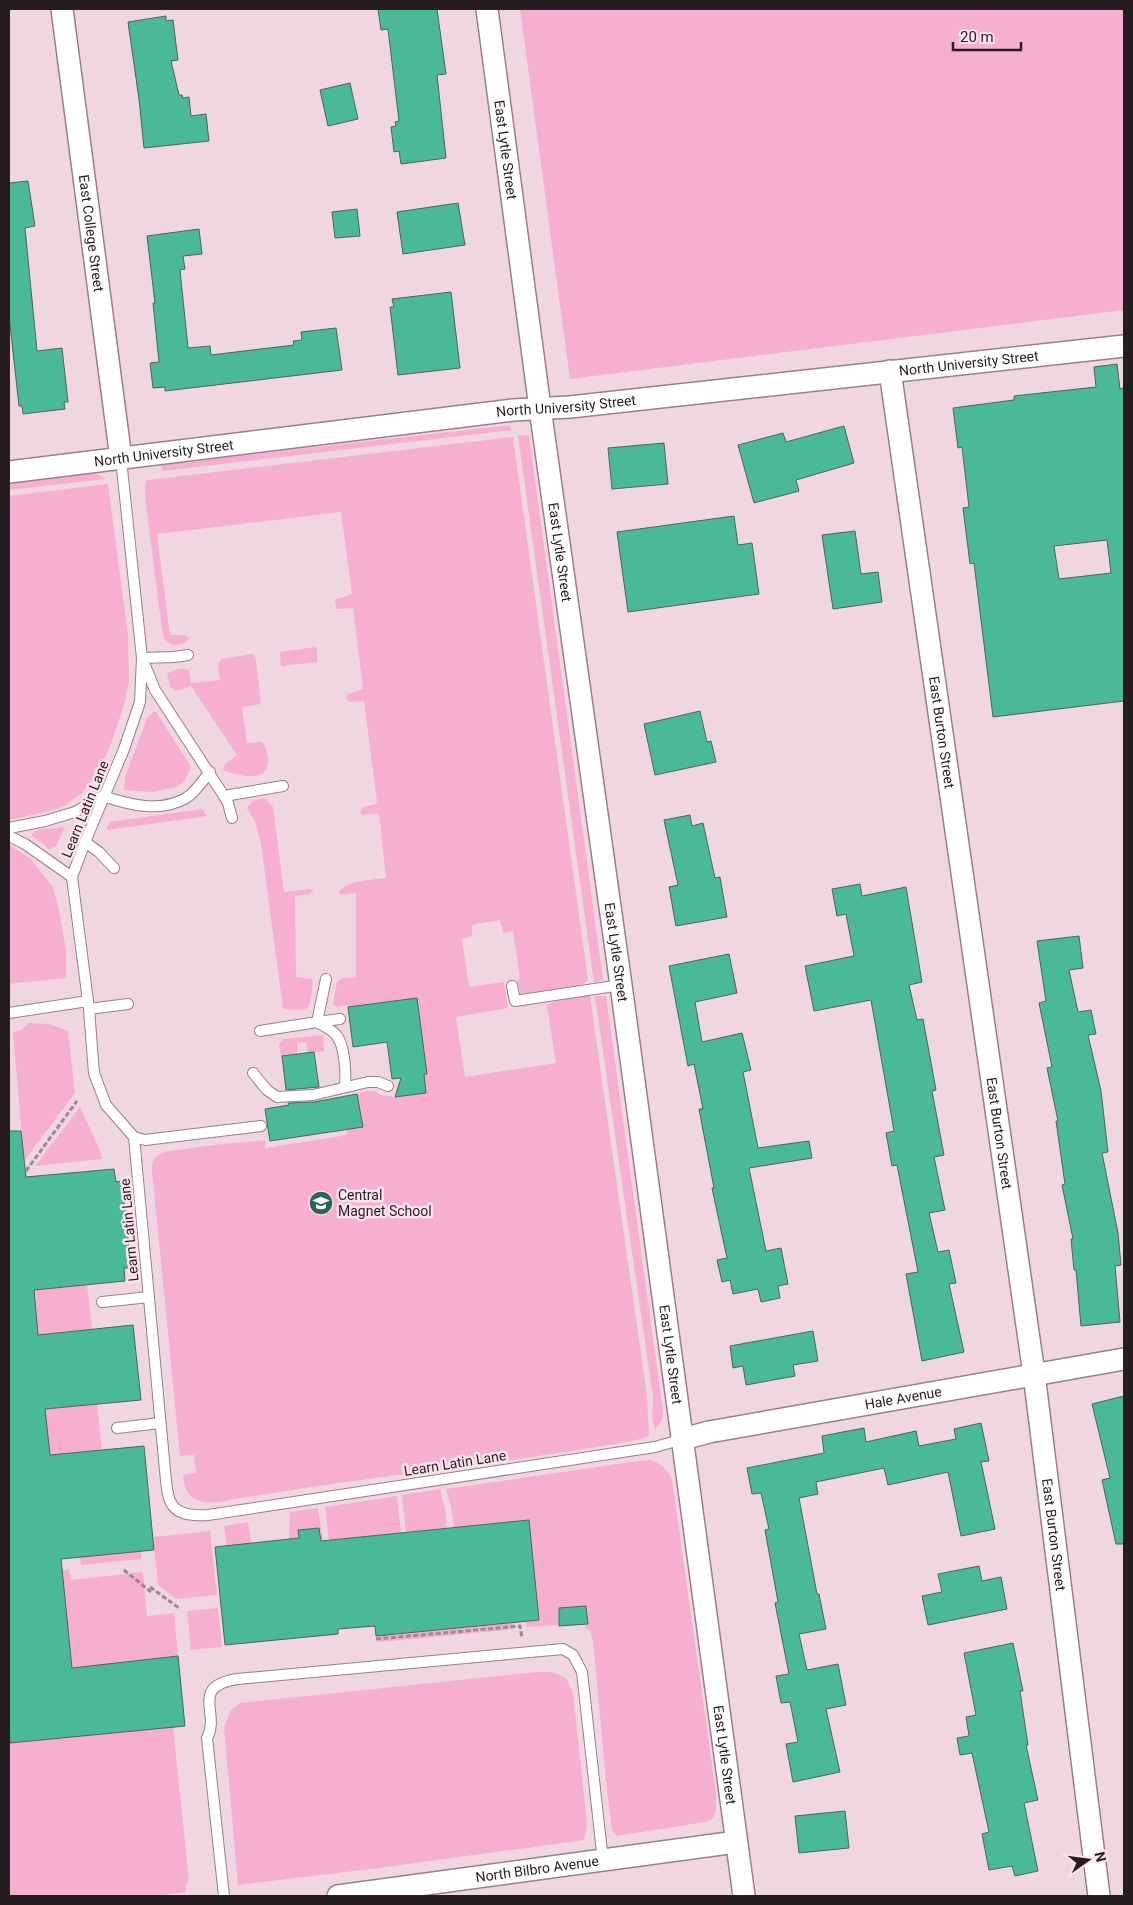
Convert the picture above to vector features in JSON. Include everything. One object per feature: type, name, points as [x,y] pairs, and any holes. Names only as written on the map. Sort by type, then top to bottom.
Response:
[{"type":"street","name":"East College Street","points":[[62,9],[121,459]]},
{"type":"street","name":"East Lytle Street","points":[[487,9],[744,1896]]},
{"type":"street","name":"North University Street","points":[[9,472],[503,411],[580,406],[1124,346]]},
{"type":"street","name":"East Burton Street","points":[[890,371],[1034,1374],[1099,1896]]},
{"type":"street","name":"Hale Avenue","points":[[683,1439],[709,1432],[1124,1359]]},
{"type":"street","name":"North Bilbro Avenue","points":[[338,1896],[736,1842]]},
{"type":"lane","name":"Learn Latin Lane","points":[[121,459],[142,658],[140,702],[124,749],[103,796],[72,877],[88,1005],[94,1073],[106,1105],[134,1137],[160,1424],[168,1498],[172,1506],[192,1516],[208,1515],[655,1447],[683,1439]]},
{"type":"lane","points":[[188,655],[142,658],[155,690],[210,772],[228,802],[232,818]]},
{"type":"lane","points":[[9,828],[45,821],[75,812],[103,796],[133,805],[161,806],[187,798],[210,772]]},
{"type":"lane","points":[[224,796],[283,786]]},
{"type":"lane","points":[[9,836],[25,844],[72,877]]},
{"type":"lane","points":[[85,842],[99,852],[114,868]]},
{"type":"lane","points":[[317,1022],[326,978]]},
{"type":"lane","points":[[512,986],[515,1002],[621,985]]},
{"type":"lane","points":[[9,1013],[88,1005],[128,1004]]},
{"type":"lane","points":[[260,1031],[340,1019]]},
{"type":"lane","points":[[317,1022],[336,1034],[341,1043],[346,1075],[345,1087]]},
{"type":"lane","points":[[253,1073],[267,1090],[277,1097],[313,1094],[368,1082],[378,1082],[388,1086]]},
{"type":"lane","points":[[134,1137],[145,1140],[261,1126]]},
{"type":"lane","points":[[102,1302],[149,1297]]},
{"type":"lane","points":[[117,1428],[160,1424]]},
{"type":"lane","points":[[224,1896],[207,1738],[212,1730],[209,1706],[211,1691],[218,1684],[237,1679],[438,1660],[563,1650],[573,1655],[582,1672],[603,1861]]},
{"type":"path","points":[[26,1171],[77,1101]]},
{"type":"path","points":[[124,1570],[151,1592]]},
{"type":"path","points":[[150,1587],[179,1608]]},
{"type":"path","points":[[376,1638],[437,1635],[520,1626],[522,1638]]},
{"type":"shaded area","points":[[520,9],[1124,9],[1124,310],[570,379]]},
{"type":"shaded area","points":[[510,426],[512,430],[163,471],[161,465]]},
{"type":"shaded area","points":[[529,435],[603,980],[594,982],[518,436]]},
{"type":"shaded area","points":[[513,437],[588,980],[584,984],[521,995],[517,980],[520,979],[513,931],[503,933],[500,920],[472,925],[472,936],[462,939],[469,987],[504,982],[508,1008],[456,1017],[465,1077],[556,1063],[547,1005],[558,1000],[590,996],[647,1396],[649,1436],[637,1440],[513,1460],[304,1488],[220,1502],[200,1501],[189,1494],[183,1479],[183,1475],[196,1473],[194,1455],[180,1456],[152,1173],[155,1158],[164,1152],[213,1145],[265,1140],[266,1148],[347,1135],[346,1129],[363,1126],[357,1094],[375,1091],[381,1095],[396,1097],[426,1093],[424,1074],[427,1074],[416,998],[348,1007],[347,1005],[336,1007],[333,1003],[337,982],[343,978],[356,978],[356,893],[341,895],[339,892],[347,885],[386,878],[379,813],[362,815],[360,812],[363,807],[376,804],[377,802],[364,701],[350,702],[346,699],[348,694],[363,689],[353,608],[336,609],[335,600],[352,594],[341,512],[157,534],[170,635],[185,635],[189,638],[186,643],[173,645],[164,639],[162,630],[145,485],[147,480]]},
{"type":"shaded area","points":[[95,473],[106,479],[9,490],[9,484]]},
{"type":"shaded area","points":[[108,484],[128,635],[129,681],[125,702],[110,747],[96,775],[82,793],[55,810],[9,820],[9,496]]},
{"type":"shaded area","points":[[315,647],[317,649],[317,662],[281,666],[280,652]]},
{"type":"shaded area","points":[[251,654],[256,659],[261,704],[242,707],[247,743],[262,742],[268,757],[268,766],[259,775],[245,776],[223,770],[225,764],[237,755],[191,686],[176,691],[170,687],[167,674],[174,670],[183,669],[189,670],[191,683],[220,680],[218,665],[221,659]]},
{"type":"shaded area","points":[[153,712],[156,712],[191,767],[184,782],[177,787],[152,792],[124,790],[125,777],[147,718]]},
{"type":"shaded area","points":[[262,798],[267,800],[273,807],[284,892],[314,890],[310,894],[295,896],[296,977],[312,979],[313,981],[309,1005],[303,1010],[283,1008],[261,844],[255,821],[247,809],[252,801]]},
{"type":"shaded area","points":[[202,809],[207,816],[107,830],[109,822]]},
{"type":"shaded area","points":[[65,827],[56,846],[49,849],[31,835],[38,830]]},
{"type":"shaded area","points":[[9,845],[31,859],[52,886],[58,905],[66,950],[66,978],[9,984]]},
{"type":"shaded area","points":[[595,996],[606,996],[663,1411],[663,1418],[655,1430],[652,1419],[653,1397]]},
{"type":"shaded area","points":[[29,1023],[49,1024],[68,1031],[75,1093],[24,1161],[13,1032],[21,1030]]},
{"type":"shaded area","points":[[323,1035],[324,1051],[308,1053],[306,1042],[297,1043],[297,1054],[282,1056],[281,1058],[279,1044],[284,1039]]},
{"type":"shaded area","points":[[80,1107],[100,1150],[102,1159],[35,1166]]},
{"type":"shaded area","points":[[87,1285],[92,1329],[38,1335],[34,1290]]},
{"type":"shaded area","points":[[97,1404],[102,1450],[50,1455],[45,1409]]},
{"type":"shaded area","points":[[651,1460],[663,1467],[672,1479],[716,1793],[716,1811],[712,1819],[705,1822],[616,1836],[612,1829],[607,1790],[593,1641],[590,1631],[584,1627],[588,1624],[586,1606],[558,1608],[559,1625],[528,1627],[525,1621],[539,1620],[529,1520],[454,1528],[446,1489]]},
{"type":"shaded area","points":[[440,1489],[447,1528],[406,1532],[402,1495]]},
{"type":"shaded area","points":[[397,1496],[401,1533],[329,1540],[325,1507]]},
{"type":"shaded area","points":[[318,1508],[323,1541],[321,1541],[319,1528],[298,1530],[299,1538],[289,1539],[290,1512]]},
{"type":"shaded area","points":[[248,1522],[251,1543],[227,1546],[224,1526]]},
{"type":"shaded area","points":[[210,1531],[217,1595],[176,1599],[158,1585],[153,1537]]},
{"type":"shaded area","points":[[141,1551],[141,1559],[81,1565],[80,1557]]},
{"type":"shaded area","points":[[69,1569],[71,1580],[143,1572],[147,1616],[174,1613],[178,1656],[72,1668],[62,1570]]},
{"type":"shaded area","points":[[218,1608],[222,1647],[191,1650],[187,1611]]},
{"type":"shaded area","points":[[514,1623],[514,1628],[506,1630],[380,1642],[376,1636]]},
{"type":"shaded area","points":[[552,1672],[566,1678],[573,1693],[587,1827],[584,1840],[238,1885],[224,1727],[231,1710],[240,1703]]},
{"type":"shaded area","points":[[9,1727],[11,1743],[173,1727],[189,1880],[186,1885],[186,1892],[154,1896],[9,1896]]},
{"type":"building","points":[[378,9],[437,9],[446,74],[437,75],[446,158],[401,164],[399,151],[394,152],[391,127],[396,126],[395,122],[399,121],[388,29],[381,30]]},
{"type":"building","points":[[166,16],[166,21],[173,20],[178,60],[171,61],[179,95],[182,95],[183,98],[189,97],[191,116],[206,114],[209,141],[144,148],[128,22]]},
{"type":"building","points":[[350,83],[358,119],[328,126],[320,90]]},
{"type":"building","points":[[28,181],[35,226],[25,228],[37,351],[62,348],[68,402],[64,402],[65,409],[23,414],[22,406],[19,406],[9,316],[9,183]]},
{"type":"building","points":[[458,203],[465,245],[403,254],[397,212]]},
{"type":"building","points":[[357,209],[360,236],[335,238],[332,212]]},
{"type":"building","points":[[199,229],[202,254],[183,256],[185,269],[180,270],[188,348],[210,346],[211,355],[294,345],[293,341],[302,340],[301,332],[336,328],[342,370],[165,391],[165,387],[153,388],[150,363],[159,362],[153,303],[155,303],[147,236]]},
{"type":"building","points":[[451,292],[460,368],[398,375],[390,307],[394,307],[392,299]]},
{"type":"building","points":[[1117,364],[1120,389],[1124,388],[1124,701],[993,717],[974,563],[970,564],[963,508],[969,507],[962,447],[958,448],[953,408],[1014,400],[1014,396],[1096,387],[1094,367]],"holes":[[[1107,540],[1111,573],[1059,579],[1054,546]]]},
{"type":"building","points":[[844,426],[854,463],[796,480],[799,491],[754,503],[738,445],[783,433],[786,442]]},
{"type":"building","points":[[664,443],[668,484],[612,489],[608,448]]},
{"type":"building","points":[[734,516],[738,545],[752,543],[759,594],[628,612],[617,532]]},
{"type":"building","points":[[855,531],[861,574],[878,572],[882,602],[833,609],[822,535]]},
{"type":"building","points":[[700,711],[707,742],[711,741],[716,762],[655,775],[644,724]]},
{"type":"building","points":[[690,815],[692,826],[703,823],[715,878],[720,877],[727,917],[676,926],[669,887],[678,885],[664,820]]},
{"type":"building","points":[[860,884],[862,896],[906,887],[922,982],[909,985],[917,1020],[923,1019],[936,1090],[932,1091],[944,1155],[934,1157],[945,1210],[929,1213],[938,1252],[949,1250],[956,1283],[949,1284],[964,1352],[922,1361],[906,1274],[918,1272],[897,1165],[892,1166],[886,1133],[894,1131],[871,1000],[814,1011],[805,966],[854,956],[846,914],[837,916],[832,889]]},
{"type":"building","points":[[1079,936],[1083,968],[1069,970],[1078,1012],[1091,1010],[1096,1034],[1088,1035],[1101,1091],[1108,1152],[1102,1153],[1118,1233],[1121,1265],[1115,1266],[1120,1322],[1081,1326],[1071,1239],[1073,1239],[1062,1185],[1065,1184],[1056,1121],[1058,1121],[1047,1068],[1052,1067],[1039,1003],[1046,1001],[1037,941]]},
{"type":"building","points":[[729,954],[737,993],[695,1002],[702,1042],[742,1033],[751,1070],[743,1072],[758,1148],[809,1141],[812,1158],[749,1168],[766,1251],[781,1248],[788,1284],[778,1286],[780,1298],[761,1302],[758,1289],[733,1294],[730,1280],[722,1282],[717,1260],[727,1258],[712,1188],[714,1188],[699,1109],[703,1109],[694,1064],[688,1066],[669,966]]},
{"type":"building","points":[[417,998],[427,1074],[424,1074],[426,1093],[395,1097],[401,1078],[392,1079],[387,1042],[353,1047],[348,1007]]},
{"type":"building","points":[[314,1052],[319,1087],[286,1090],[282,1056]]},
{"type":"building","points":[[357,1094],[363,1127],[270,1141],[265,1109],[289,1105],[288,1103],[314,1102]]},
{"type":"building","points":[[9,1131],[21,1131],[26,1177],[114,1169],[116,1182],[122,1181],[131,1268],[124,1268],[125,1281],[34,1290],[38,1335],[133,1325],[141,1400],[45,1409],[50,1455],[144,1446],[154,1550],[61,1559],[72,1668],[178,1656],[185,1726],[10,1743]]},
{"type":"building","points":[[813,1331],[818,1361],[793,1365],[795,1376],[746,1385],[743,1366],[733,1368],[730,1346]]},
{"type":"building","points":[[1124,1396],[1124,1544],[1116,1544],[1102,1480],[1110,1478],[1092,1404]]},
{"type":"building","points":[[981,1423],[989,1461],[981,1462],[995,1529],[961,1536],[948,1472],[888,1485],[884,1468],[816,1482],[818,1494],[799,1498],[817,1594],[819,1594],[826,1629],[799,1634],[807,1670],[838,1664],[846,1705],[826,1709],[840,1772],[793,1782],[786,1744],[798,1742],[790,1702],[781,1703],[776,1676],[789,1674],[775,1603],[778,1602],[765,1530],[769,1529],[761,1493],[752,1494],[747,1468],[824,1453],[822,1436],[864,1428],[866,1442],[916,1431],[919,1446],[956,1439],[954,1429]]},
{"type":"building","points":[[529,1520],[539,1620],[376,1636],[375,1626],[338,1629],[338,1634],[225,1645],[215,1547],[299,1538],[298,1530],[319,1528],[321,1541]]},
{"type":"building","points":[[979,1566],[982,1581],[1001,1577],[1007,1609],[928,1625],[922,1596],[942,1592],[938,1574]]},
{"type":"building","points":[[586,1606],[588,1624],[559,1626],[559,1608]]},
{"type":"building","points":[[1013,1643],[1023,1691],[1020,1691],[1028,1745],[1026,1745],[1038,1800],[1024,1803],[1038,1871],[1015,1876],[1012,1866],[989,1870],[982,1834],[989,1832],[972,1753],[960,1755],[957,1738],[969,1736],[966,1717],[976,1715],[964,1653]]},
{"type":"building","points":[[845,1811],[849,1848],[799,1853],[795,1816]]},
{"type":"place","name":"Central Magnet School","points":[[321,1203]]}]
